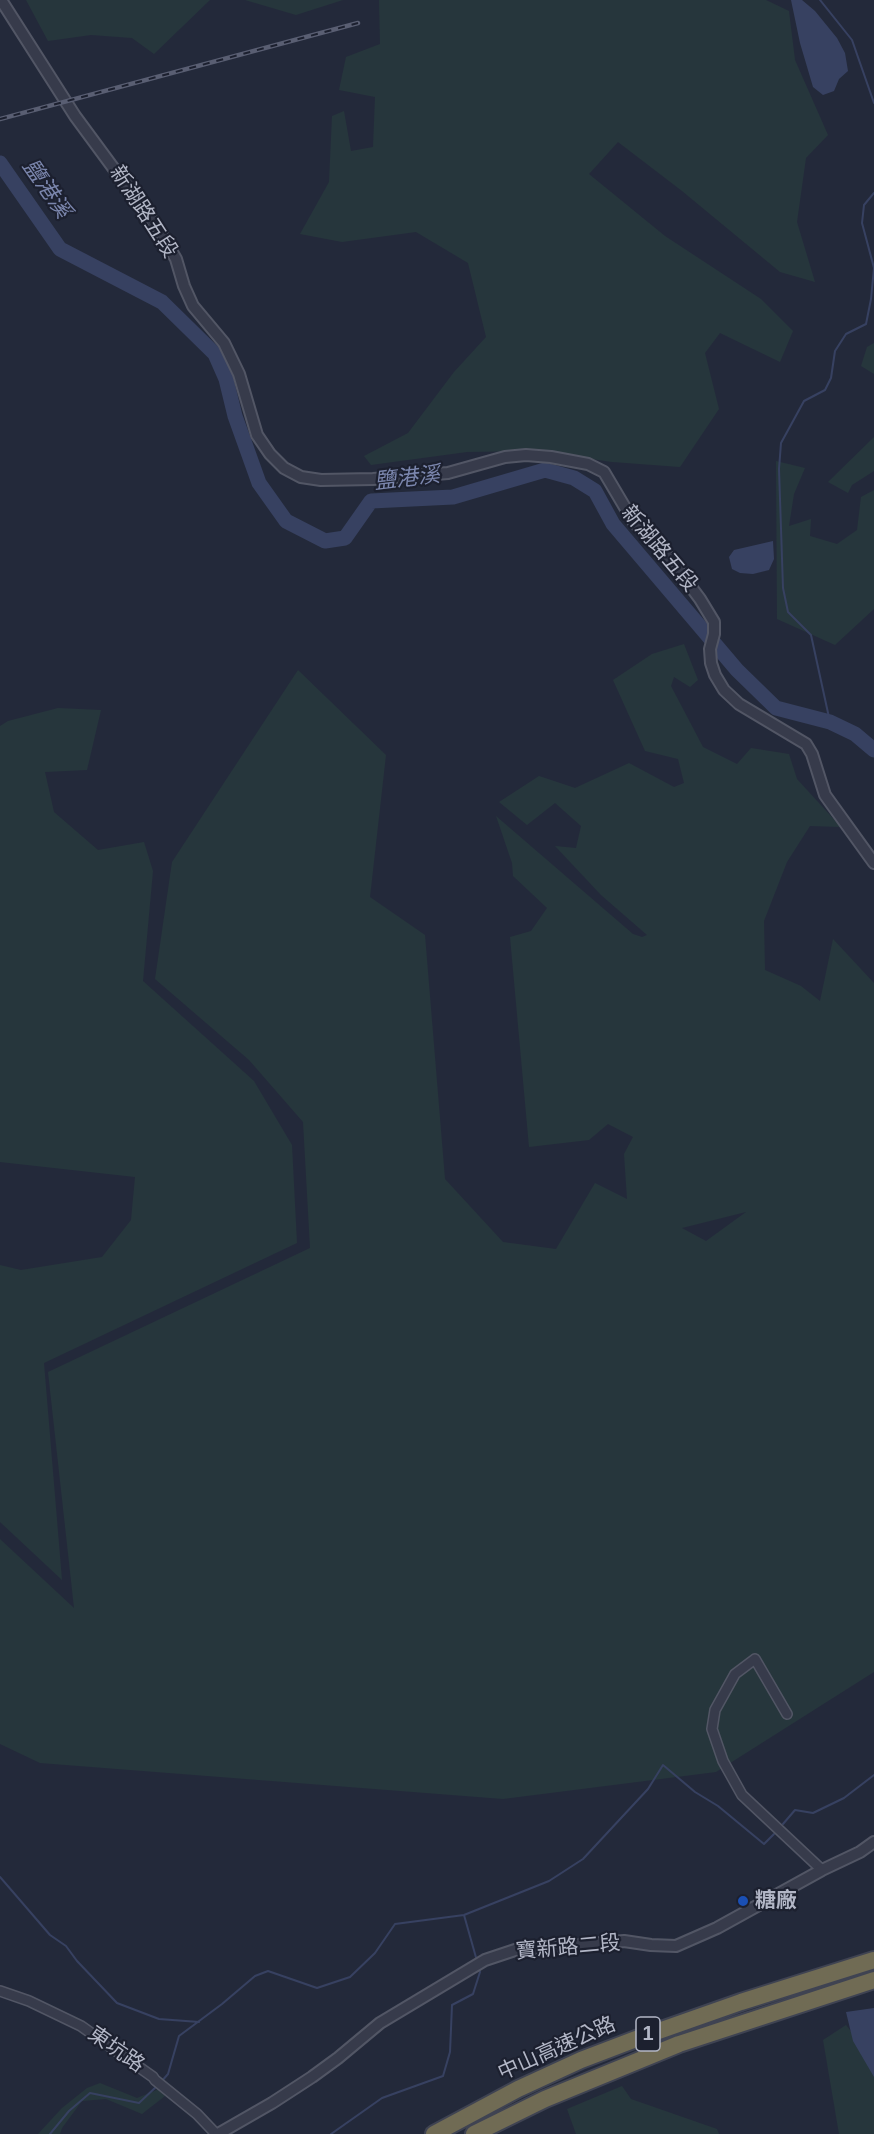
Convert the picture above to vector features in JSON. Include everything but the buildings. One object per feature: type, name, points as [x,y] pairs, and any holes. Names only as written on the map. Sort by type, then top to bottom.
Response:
[{"type":"highway","name":"中山高速公路","points":[[434,2134],[518,2089],[636,2038],[874,1960]]},
{"type":"highway","name":"中山高速公路","points":[[474,2134],[544,2099],[679,2044],[874,1980]]},
{"type":"street","name":"新湖路五段","points":[[1,0],[75,116],[159,230],[176,259],[193,306],[224,343],[239,374],[257,435],[270,454],[284,468],[301,477],[373,479],[448,472],[506,457],[526,455],[588,464],[604,472],[633,521],[667,555],[714,622],[710,649],[711,663],[724,690],[739,704],[806,744],[812,754],[825,795],[874,863]]},
{"type":"street","points":[[787,1714],[754,1659],[735,1674],[715,1710],[712,1729],[723,1761],[742,1795],[822,1870]]},
{"type":"street","name":"寶新路二段","points":[[217,2134],[272,2103],[338,2058],[381,2023],[485,1960],[515,1950],[624,1941],[676,1946],[717,1928],[822,1870],[860,1852],[874,1842]]},
{"type":"street","name":"東坑路","points":[[0,1991],[29,2001],[81,2026],[153,2077],[217,2134]]},
{"type":"shaded area","points":[[26,0],[210,0],[154,54],[132,38],[91,35],[48,41]]},
{"type":"shaded area","points":[[245,0],[343,0],[296,15]]},
{"type":"shaded area","points":[[379,0],[766,0],[789,11],[795,60],[828,135],[806,158],[797,222],[815,282],[780,272],[682,191],[618,142],[589,174],[665,236],[761,299],[793,331],[780,362],[720,333],[705,353],[719,409],[680,467],[612,462],[536,451],[467,452],[371,465],[364,456],[408,433],[454,372],[486,337],[468,263],[416,232],[342,242],[300,234],[329,182],[332,116],[344,111],[351,151],[373,147],[375,97],[339,90],[346,57],[380,44]]},
{"type":"shaded area","points":[[874,343],[874,374],[861,366],[867,347]]},
{"type":"shaded area","points":[[874,437],[874,471],[852,485],[848,493],[828,482]]},
{"type":"shaded area","points":[[776,461],[805,468],[794,494],[789,526],[811,519],[810,536],[837,544],[857,530],[861,497],[874,490],[874,609],[835,645],[777,619]]},
{"type":"shaded area","points":[[684,644],[698,680],[690,687],[674,677],[671,686],[703,747],[737,764],[751,748],[789,754],[797,779],[841,827],[810,826],[787,862],[764,921],[765,970],[801,986],[820,1001],[833,939],[874,983],[874,1672],[716,1772],[503,1799],[40,1763],[0,1744],[0,1539],[74,1608],[48,1372],[310,1248],[303,1122],[249,1060],[155,979],[172,862],[298,670],[386,755],[370,897],[425,935],[445,1179],[503,1242],[556,1249],[595,1183],[627,1199],[624,1154],[633,1137],[608,1124],[589,1140],[529,1147],[510,937],[531,931],[547,908],[513,876],[512,863],[496,816],[633,934],[642,937],[647,935],[601,895],[555,846],[576,848],[581,826],[555,803],[527,825],[499,802],[539,776],[575,788],[629,763],[674,787],[684,783],[678,759],[645,751],[613,680],[652,654]],"holes":[[[746,1212],[706,1241],[682,1228]]]},
{"type":"shaded area","points":[[58,708],[101,710],[87,770],[45,772],[54,812],[98,850],[144,842],[153,871],[143,981],[254,1081],[292,1145],[297,1243],[44,1363],[62,1580],[0,1522],[0,1265],[21,1270],[102,1257],[131,1220],[135,1177],[0,1162],[0,726],[8,721]]},
{"type":"shaded area","points":[[846,2025],[874,2060],[874,2134],[839,2134],[823,2040]]},
{"type":"shaded area","points":[[100,2083],[137,2098],[159,2089],[165,2096],[142,2114],[106,2099],[82,2101],[60,2134],[38,2134],[62,2108],[87,2088]]},
{"type":"shaded area","points":[[622,2086],[631,2099],[717,2129],[719,2134],[576,2134],[567,2109]]},
{"type":"water","points":[[791,0],[802,0],[815,11],[837,38],[845,53],[848,71],[839,79],[834,91],[823,95],[813,87],[800,43]]},
{"type":"water","points":[[773,541],[774,559],[769,570],[753,574],[740,573],[732,569],[729,557],[734,550]]},
{"type":"water","points":[[874,2008],[874,2077],[853,2041],[846,2012]]},
{"type":"waterway","points":[[820,0],[852,40],[874,103]]},
{"type":"waterway","name":"鹽港溪","points":[[0,163],[60,249],[162,302],[215,354],[226,379],[235,416],[259,483],[286,521],[325,541],[345,538],[371,501],[453,497],[545,470],[574,478],[595,491],[613,524],[737,670],[776,708],[830,722],[855,734],[874,750]]},
{"type":"waterway","points":[[830,722],[811,635],[788,612],[783,588],[779,469],[781,443],[804,401],[825,390],[831,378],[835,351],[846,334],[866,324],[874,268],[862,223],[864,205],[874,193]]},
{"type":"waterway","points":[[161,2082],[168,2074],[179,2036],[255,1976],[268,1971],[317,1988],[350,1977],[375,1953],[395,1924],[464,1915],[549,1881],[583,1859],[648,1789],[663,1765],[764,1844],[774,1834]]},
{"type":"waterway","points":[[783,1824],[795,1810],[813,1813],[844,1798],[874,1775]]},
{"type":"waterway","points":[[0,1877],[50,1935],[66,1946],[77,1961],[117,2003],[159,2019],[199,2022]]},
{"type":"waterway","points":[[464,1915],[477,1961]]},
{"type":"waterway","points":[[331,2134],[382,2098],[443,2076],[450,2052],[452,2005],[473,1994],[480,1972],[479,1967]]},
{"type":"waterway","points":[[50,2134],[69,2111],[90,2093],[139,2103],[157,2086]]},
{"type":"railway","points":[[0,119],[358,23]]},
{"type":"place","name":"糖廠","points":[[743,1901]]}]
